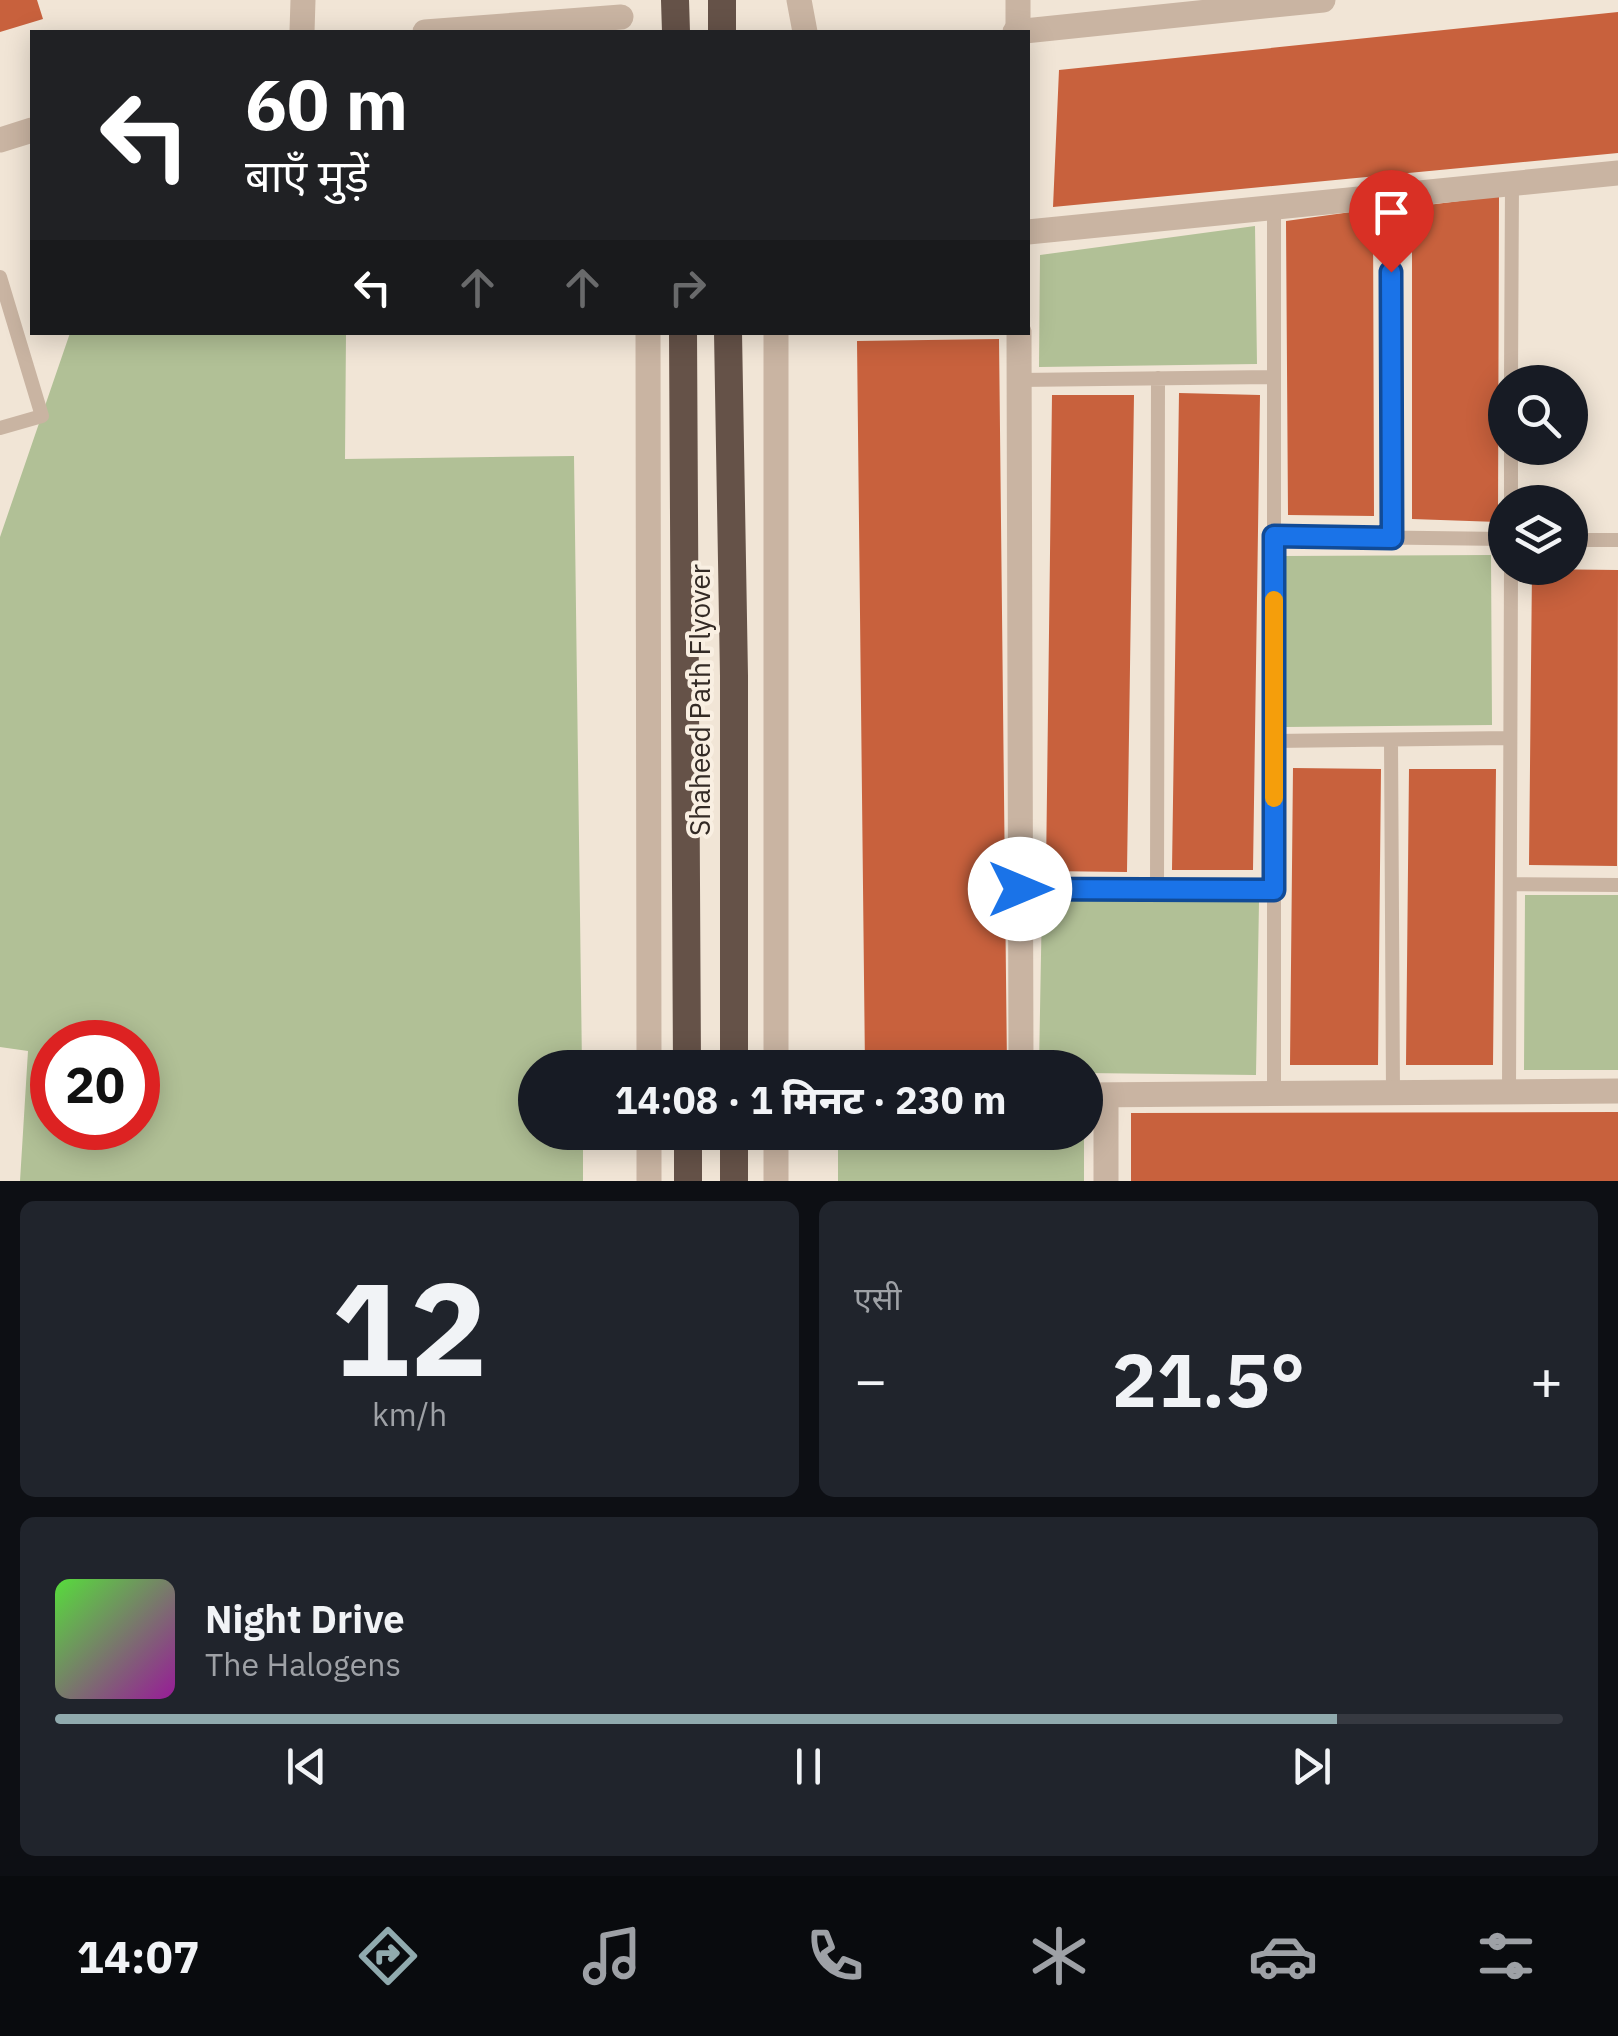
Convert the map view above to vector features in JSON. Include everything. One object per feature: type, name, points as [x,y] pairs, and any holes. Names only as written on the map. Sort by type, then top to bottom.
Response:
[{"type":"highway","points":[[675,0],[676,30]]},
{"type":"highway","points":[[722,0],[722,30]]},
{"type":"highway","name":"Shaheed Path Flyover","points":[[683,335],[688,1050]]},
{"type":"highway","name":"Shaheed Path Flyover","points":[[728,335],[734,676],[734,1050]]},
{"type":"highway","points":[[688,1150],[688,1181]]},
{"type":"highway","points":[[734,1150],[734,1181]]},
{"type":"street","points":[[302,30],[303,0]]},
{"type":"street","points":[[799,0],[806,30]]},
{"type":"street","points":[[1017,30],[1018,0]]},
{"type":"street","points":[[1030,31],[1323,0]]},
{"type":"street","points":[[449,30],[623,16]]},
{"type":"street","points":[[0,140],[30,131]]},
{"type":"street","points":[[1030,232],[1618,173]]},
{"type":"street","points":[[648,335],[649,1050]]},
{"type":"street","points":[[776,335],[776,1050]]},
{"type":"street","points":[[1019,335],[1021,1050]]},
{"type":"street","points":[[1103,1095],[1618,1090]]},
{"type":"street","points":[[649,1150],[649,1181]]},
{"type":"street","points":[[776,1150],[776,1181]]},
{"type":"street","points":[[1102,1150],[1106,1181]]},
{"type":"lane","points":[[1511,365],[1512,184]]},
{"type":"lane","points":[[1390,196],[1392,538]]},
{"type":"lane","points":[[1274,208],[1274,1094]]},
{"type":"lane","points":[[0,277],[42,416],[0,428]]},
{"type":"lane","points":[[1019,380],[1274,377]]},
{"type":"lane","points":[[1157,889],[1158,378]]},
{"type":"lane","points":[[1274,536],[1488,539]]},
{"type":"lane","points":[[1588,540],[1618,540]]},
{"type":"lane","points":[[1509,1092],[1510,585]]},
{"type":"lane","points":[[1274,741],[1510,738]]},
{"type":"lane","points":[[1391,740],[1393,1092]]},
{"type":"lane","points":[[1510,884],[1618,885]]},
{"type":"lane","points":[[1020,889],[1274,890]]},
{"type":"green space","points":[[1255,226],[1257,364],[1039,367],[1040,255]]},
{"type":"green space","points":[[69,335],[346,335],[345,459],[574,456],[582,1050],[518,1050],[518,1150],[583,1150],[583,1181],[20,1181],[28,1051],[0,1047],[0,537]]},
{"type":"green space","points":[[1488,555],[1492,725],[1286,727],[1285,556]]},
{"type":"green space","points":[[1525,895],[1618,895],[1618,1070],[1524,1070]]},
{"type":"green space","points":[[1042,900],[1259,902],[1256,1075],[1103,1073],[1103,1050],[1039,1050]]},
{"type":"green space","points":[[838,1150],[1084,1150],[1084,1181],[838,1181]]},
{"type":"building","points":[[0,0],[37,0],[43,19],[0,32]]},
{"type":"building","points":[[1618,12],[1618,153],[1053,207],[1059,70]]},
{"type":"building","points":[[1499,196],[1498,365],[1488,365],[1488,465],[1498,465],[1498,485],[1488,485],[1488,522],[1412,519],[1412,207]]},
{"type":"building","points":[[1373,209],[1374,516],[1288,515],[1286,221]]},
{"type":"building","points":[[999,339],[1007,1050],[865,1050],[857,341]]},
{"type":"building","points":[[1179,393],[1260,395],[1253,870],[1172,870]]},
{"type":"building","points":[[1052,395],[1134,395],[1127,872],[1046,871]]},
{"type":"building","points":[[1588,570],[1618,570],[1617,866],[1529,865],[1532,585],[1588,585]]},
{"type":"building","points":[[1293,768],[1381,769],[1378,1065],[1290,1065]]},
{"type":"building","points":[[1409,769],[1496,769],[1493,1065],[1406,1065]]},
{"type":"building","points":[[1618,1112],[1618,1181],[1131,1181],[1131,1113]]},
{"type":"slow traffic","points":[[1274,600],[1274,798]]},
{"type":"route","points":[[1020,889],[1274,890],[1274,536],[1392,538],[1391,272]]}]
